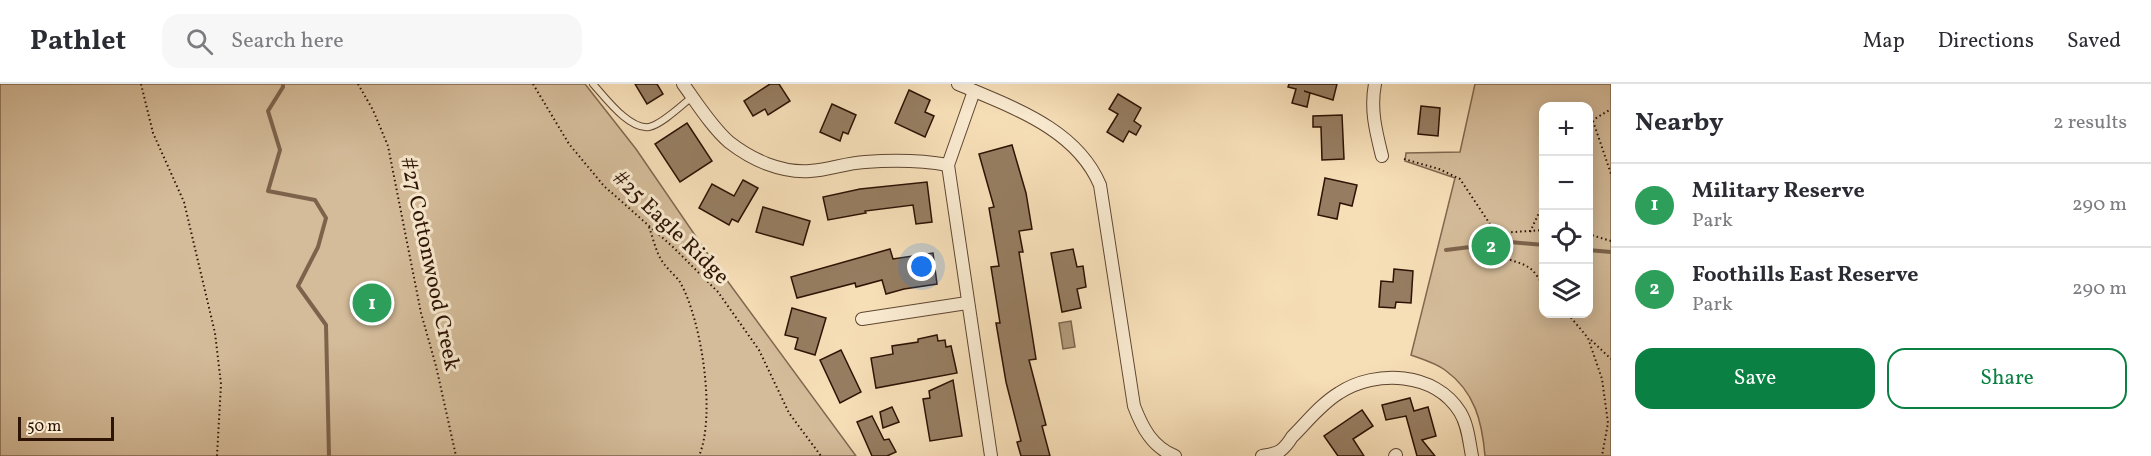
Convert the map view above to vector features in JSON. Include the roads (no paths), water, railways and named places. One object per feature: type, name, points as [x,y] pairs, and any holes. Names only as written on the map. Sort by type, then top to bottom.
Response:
[{"type":"street","points":[[683,84],[728,141],[749,156],[772,166],[791,171],[811,171],[863,162],[918,160],[948,165]]},
{"type":"street","points":[[958,84],[1031,117],[1065,138],[1094,171],[1100,185],[1134,406],[1144,431],[1165,452],[1175,456]]},
{"type":"street","points":[[1375,84],[1372,95],[1374,124],[1382,156]]},
{"type":"street","points":[[974,91],[948,165],[991,456]]},
{"type":"street","points":[[862,319],[967,303]]},
{"type":"street","points":[[1262,456],[1284,452],[1319,409],[1340,392],[1359,383],[1409,379],[1422,381],[1438,389],[1450,399],[1460,413],[1468,433],[1472,456]]},
{"type":"lane","points":[[593,84],[628,120],[637,126],[649,127],[662,120],[692,96]]},
{"type":"waterway","points":[[283,84],[268,111],[280,150],[268,191],[315,200],[326,218],[318,247],[298,286],[326,325],[329,456]]},
{"type":"waterway","points":[[1446,250],[1510,242],[1539,245]]},
{"type":"waterway","points":[[1593,250],[1611,252]]},
{"type":"place","name":"Foothills East Reserve","points":[[1491,246]]},
{"type":"place","name":"Military Reserve","points":[[372,303]]}]
